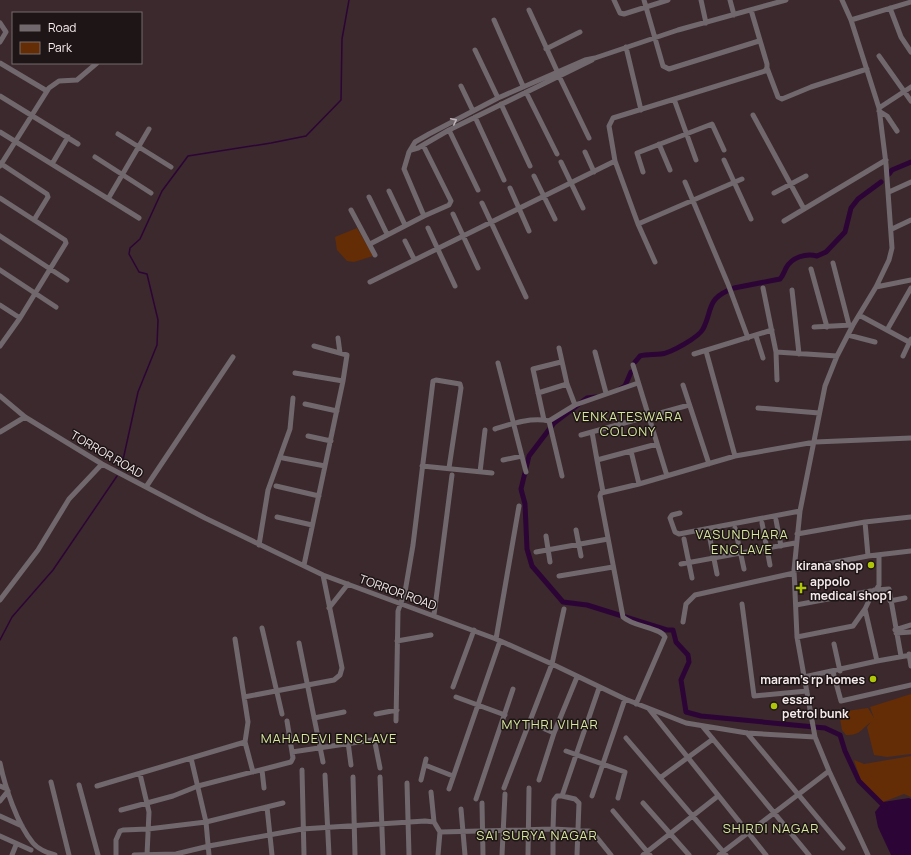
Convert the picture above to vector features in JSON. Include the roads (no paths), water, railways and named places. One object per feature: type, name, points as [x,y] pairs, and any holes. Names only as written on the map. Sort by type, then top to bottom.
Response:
[{"type":"street","points":[[614,0],[620,13],[624,14],[668,0]]},
{"type":"street","points":[[644,0],[663,66],[669,69],[759,41]]},
{"type":"street","points":[[700,0],[706,23]]},
{"type":"street","points":[[730,0],[734,15]]},
{"type":"street","points":[[411,150],[526,92],[541,82],[595,58],[654,38],[786,0]]},
{"type":"street","points":[[842,0],[851,20],[879,110],[886,160],[892,229],[892,248],[889,260],[876,287],[851,325],[825,386],[800,511],[795,543],[794,572],[797,637],[815,737],[829,772],[868,855]]},
{"type":"street","points":[[851,20],[911,2]]},
{"type":"street","points":[[890,8],[901,37],[911,52]]},
{"type":"street","points":[[529,10],[589,138]]},
{"type":"street","points":[[751,10],[767,68],[778,97],[782,99],[811,87],[867,69]]},
{"type":"street","points":[[494,20],[523,86]]},
{"type":"street","points":[[0,23],[6,32],[0,42]]},
{"type":"street","points":[[546,49],[580,32]]},
{"type":"street","points":[[626,47],[641,110]]},
{"type":"street","points":[[475,50],[498,98]]},
{"type":"street","points":[[879,56],[911,101]]},
{"type":"street","points":[[0,63],[47,91]]},
{"type":"street","points":[[34,220],[46,202],[48,197],[47,194],[0,165],[47,91],[54,83],[59,81],[78,80],[96,64]]},
{"type":"street","points":[[655,262],[638,224],[615,161],[609,126],[610,120],[762,72],[767,68]]},
{"type":"street","points":[[424,216],[405,172],[404,164],[415,142],[523,86],[541,82]]},
{"type":"street","points":[[461,86],[473,111]]},
{"type":"street","points":[[879,110],[911,87]]},
{"type":"street","points":[[526,92],[557,154]]},
{"type":"street","points":[[0,96],[78,144]]},
{"type":"street","points":[[674,100],[696,160]]},
{"type":"street","points":[[501,104],[530,166]]},
{"type":"street","points":[[484,105],[487,111]]},
{"type":"street","points":[[879,110],[887,116],[897,131]]},
{"type":"street","points":[[753,115],[804,209]]},
{"type":"street","points":[[476,117],[504,180]]},
{"type":"street","points":[[642,172],[637,153],[712,124],[724,150]]},
{"type":"street","points":[[108,199],[149,129]]},
{"type":"street","points":[[449,130],[478,190]]},
{"type":"street","points":[[0,132],[139,218]]},
{"type":"street","points":[[432,132],[436,138]]},
{"type":"street","points":[[118,134],[171,168]]},
{"type":"street","points":[[52,164],[68,137]]},
{"type":"street","points":[[659,144],[670,170]]},
{"type":"street","points":[[370,244],[405,225],[449,205],[451,202],[423,145]]},
{"type":"street","points":[[584,152],[594,172]]},
{"type":"street","points":[[95,157],[151,193]]},
{"type":"street","points":[[724,160],[751,219]]},
{"type":"street","points":[[784,221],[886,160]]},
{"type":"street","points":[[370,282],[615,161]]},
{"type":"street","points":[[562,162],[583,208]]},
{"type":"street","points":[[534,176],[555,220]]},
{"type":"street","points":[[774,193],[806,176]]},
{"type":"street","points":[[638,224],[742,179]]},
{"type":"street","points":[[685,182],[728,284],[748,338]]},
{"type":"street","points":[[888,192],[911,182]]},
{"type":"street","points":[[510,188],[529,231]]},
{"type":"street","points":[[388,191],[405,225]]},
{"type":"street","points":[[369,197],[387,234]]},
{"type":"street","points":[[0,198],[66,243],[20,318],[0,346]]},
{"type":"street","points":[[482,203],[526,297]]},
{"type":"street","points":[[351,210],[375,255]]},
{"type":"street","points":[[453,214],[478,268]]},
{"type":"street","points":[[892,229],[911,220]]},
{"type":"street","points":[[428,228],[455,286]]},
{"type":"street","points":[[0,236],[67,280]]},
{"type":"street","points":[[405,241],[414,259]]},
{"type":"street","points":[[833,263],[851,325]]},
{"type":"street","points":[[811,269],[827,327]]},
{"type":"street","points":[[0,270],[56,307]]},
{"type":"street","points":[[876,287],[911,280]]},
{"type":"street","points":[[763,288],[776,352],[777,380]]},
{"type":"street","points":[[887,330],[911,288]]},
{"type":"street","points":[[792,290],[798,354]]},
{"type":"street","points":[[0,305],[20,318]]},
{"type":"street","points":[[859,315],[910,341],[903,356]]},
{"type":"street","points":[[814,327],[851,325]]},
{"type":"street","points":[[694,354],[772,330]]},
{"type":"street","points":[[848,335],[875,342]]},
{"type":"street","points":[[756,336],[762,358]]},
{"type":"street","points":[[338,338],[340,353]]},
{"type":"street","points":[[304,565],[331,441],[347,355],[314,346]]},
{"type":"street","points":[[559,348],[567,384],[575,405]]},
{"type":"street","points":[[706,351],[735,456]]},
{"type":"street","points":[[595,352],[606,393]]},
{"type":"street","points":[[776,352],[837,356]]},
{"type":"street","points":[[146,487],[232,357]]},
{"type":"street","points":[[561,362],[533,369],[538,393],[562,476]]},
{"type":"street","points":[[498,363],[512,423],[526,472]]},
{"type":"street","points":[[633,365],[667,476]]},
{"type":"street","points":[[295,373],[343,381]]},
{"type":"street","points":[[396,721],[398,611],[401,604],[413,545],[433,381],[439,379],[460,384],[461,388],[449,468]]},
{"type":"street","points":[[495,429],[512,423],[546,420],[575,405],[638,383]]},
{"type":"street","points":[[538,393],[567,384]]},
{"type":"street","points":[[683,385],[709,464]]},
{"type":"street","name":"TORROR ROAD","points":[[0,396],[25,417],[102,464],[259,545],[323,575],[474,630],[552,664],[599,688],[686,723],[747,733],[815,737]]},
{"type":"street","points":[[259,545],[268,490],[290,429],[294,398]]},
{"type":"street","points":[[305,404],[337,411]]},
{"type":"street","points":[[581,435],[689,405]]},
{"type":"street","points":[[758,408],[819,413]]},
{"type":"street","points":[[0,430],[25,417]]},
{"type":"street","points":[[480,472],[485,430]]},
{"type":"street","points":[[592,432],[603,492],[600,496],[623,617],[632,623],[661,632],[665,637],[636,704]]},
{"type":"street","points":[[308,436],[331,441]]},
{"type":"street","points":[[603,492],[639,484],[735,456],[815,442],[911,438]]},
{"type":"street","points":[[597,460],[657,444]]},
{"type":"street","points":[[631,451],[639,484]]},
{"type":"street","points":[[503,460],[522,456]]},
{"type":"street","points":[[283,458],[325,466]]},
{"type":"street","points":[[0,600],[38,550],[72,494],[102,464]]},
{"type":"street","points":[[422,466],[492,473]]},
{"type":"street","points":[[434,615],[452,475]]},
{"type":"street","points":[[276,486],[319,496]]},
{"type":"street","points":[[449,789],[498,640],[519,506]]},
{"type":"street","points":[[680,513],[672,515],[670,518],[674,532],[679,534],[776,514],[800,511]]},
{"type":"street","points":[[277,517],[312,525]]},
{"type":"street","points":[[797,534],[865,522],[911,517]]},
{"type":"street","points":[[776,520],[781,546]]},
{"type":"street","points":[[865,522],[868,556]]},
{"type":"street","points":[[762,523],[770,565]]},
{"type":"street","points":[[736,528],[744,570]]},
{"type":"street","points":[[576,530],[581,556]]},
{"type":"street","points":[[709,534],[717,574]]},
{"type":"street","points":[[546,536],[550,562]]},
{"type":"street","points":[[536,552],[608,539]]},
{"type":"street","points":[[684,539],[692,578]]},
{"type":"street","points":[[681,564],[795,543]]},
{"type":"street","points":[[683,622],[686,604],[694,595],[868,556],[911,551]]},
{"type":"street","points":[[797,637],[854,626],[879,585],[879,555]]},
{"type":"street","points":[[559,576],[613,566]]},
{"type":"street","points":[[244,697],[277,692],[338,678],[341,670],[323,575]]},
{"type":"street","points":[[329,608],[348,584]]},
{"type":"street","points":[[796,604],[875,590],[888,590],[901,656]]},
{"type":"street","points":[[890,601],[905,598]]},
{"type":"street","points":[[742,604],[754,696],[807,691]]},
{"type":"street","points":[[504,788],[552,664],[564,609]]},
{"type":"street","points":[[865,609],[877,661]]},
{"type":"street","points":[[896,632],[911,625]]},
{"type":"street","points":[[262,628],[282,714]]},
{"type":"street","points":[[453,687],[474,630]]},
{"type":"street","points":[[896,632],[911,632]]},
{"type":"street","points":[[397,641],[431,635]]},
{"type":"street","points":[[235,639],[248,722],[245,742],[253,772]]},
{"type":"street","points":[[299,643],[323,762]]},
{"type":"street","points":[[834,644],[840,671]]},
{"type":"street","points":[[804,677],[840,671],[910,654],[911,666]]},
{"type":"street","points":[[832,672],[839,699],[843,701],[911,685]]},
{"type":"street","points":[[539,780],[554,733],[577,677]]},
{"type":"street","points":[[562,796],[578,755],[599,688]]},
{"type":"street","points":[[476,799],[514,689]]},
{"type":"street","points":[[456,697],[505,716]]},
{"type":"street","points":[[592,796],[625,699]]},
{"type":"street","points":[[648,708],[766,855]]},
{"type":"street","points":[[376,714],[397,710]]},
{"type":"street","points":[[314,718],[344,712]]},
{"type":"street","points":[[121,810],[148,801],[173,796],[198,786],[291,762],[292,752],[287,721]]},
{"type":"street","points":[[529,722],[554,733]]},
{"type":"street","points":[[703,727],[809,855]]},
{"type":"street","points":[[747,733],[843,848]]},
{"type":"street","points":[[626,738],[723,854],[747,832],[829,772]]},
{"type":"street","points":[[660,778],[713,739]]},
{"type":"street","points":[[292,752],[320,746],[370,740],[374,741],[380,768]]},
{"type":"street","points":[[97,786],[245,742]]},
{"type":"street","points":[[348,742],[351,765]]},
{"type":"street","points":[[566,751],[626,772],[618,798]]},
{"type":"street","points":[[191,758],[206,822],[209,855]]},
{"type":"street","points":[[421,780],[426,759]]},
{"type":"street","points":[[424,765],[453,776]]},
{"type":"street","points":[[0,766],[22,826],[32,847]]},
{"type":"street","points":[[262,770],[264,788]]},
{"type":"street","points":[[302,770],[302,829],[304,855]]},
{"type":"street","points":[[140,774],[148,801],[150,822],[148,829],[147,855]]},
{"type":"street","points":[[325,775],[329,828],[329,855]]},
{"type":"street","points":[[353,777],[355,855]]},
{"type":"street","points":[[380,777],[383,855]]},
{"type":"street","points":[[51,782],[69,855]]},
{"type":"street","points":[[407,783],[409,855]]},
{"type":"street","points":[[79,785],[98,855]]},
{"type":"street","points":[[0,786],[8,790]]},
{"type":"street","points":[[528,855],[529,788]]},
{"type":"street","points":[[0,801],[8,790]]},
{"type":"street","points":[[430,792],[434,822],[440,832],[438,855]]},
{"type":"street","points":[[502,855],[505,794]]},
{"type":"street","points":[[553,855],[554,800],[557,796],[575,799],[579,803],[577,855]]},
{"type":"street","points":[[643,855],[649,853],[670,834],[718,796]]},
{"type":"street","points":[[116,855],[116,840],[120,832],[126,830],[206,822],[283,803]]},
{"type":"street","points":[[482,803],[483,855]]},
{"type":"street","points":[[643,803],[689,855]]},
{"type":"street","points":[[267,807],[272,855]]},
{"type":"street","points":[[461,809],[465,855]]},
{"type":"street","points":[[613,811],[649,853]]},
{"type":"street","points":[[0,816],[22,826]]},
{"type":"street","points":[[134,855],[176,854],[209,846],[302,829],[434,822]]},
{"type":"street","points":[[440,832],[528,829],[589,830],[611,855]]},
{"type":"street","points":[[0,836],[16,845],[32,847],[47,854],[55,855]]},
{"type":"street","points":[[12,855],[16,845]]},
{"type":"street","points":[[28,855],[32,847]]},
{"type":"waterway","points":[[121,469],[138,392],[157,345],[158,320],[147,274],[139,272],[129,254],[130,248],[140,239],[162,191],[188,156],[306,136],[341,100],[342,39],[349,0]]},
{"type":"waterway","points":[[889,174],[892,170],[911,162]]},
{"type":"waterway","points":[[734,288],[780,279],[792,261],[800,257],[808,255],[817,256],[826,252],[845,232],[851,208],[858,199],[881,182]]},
{"type":"waterway","points":[[635,362],[640,356],[661,354],[671,351],[696,336],[703,329],[713,302],[716,298],[727,291]]},
{"type":"waterway","points":[[620,389],[625,386],[631,372]]},
{"type":"waterway","points":[[596,397],[587,398],[554,423],[529,456],[521,489],[525,504],[527,549],[532,566],[563,602],[587,605],[667,630],[673,630],[676,642],[688,655],[689,662],[681,680],[686,712],[701,716],[825,728],[840,735],[845,751],[859,781],[885,807]]},
{"type":"waterway","points":[[0,640],[12,617],[53,570],[117,476]]},
{"type":"place","name":"kirana shop","points":[[871,565]]},
{"type":"place","name":"appolo medical shop1","points":[[801,588]]},
{"type":"place","name":"maram's rp homes","points":[[873,679]]},
{"type":"place","name":"essar petrol bunk","points":[[774,706]]},
{"type":"district","name":"VENKATESWARA COLONY","points":[[628,424]]},
{"type":"district","name":"VASUNDHARA ENCLAVE","points":[[742,542]]},
{"type":"district","name":"MYTHRI VIHAR","points":[[550,724]]},
{"type":"district","name":"MAHADEVI ENCLAVE","points":[[329,738]]},
{"type":"district","name":"SHIRDI NAGAR","points":[[771,828]]},
{"type":"district","name":"SAI SURYA NAGAR","points":[[537,835]]}]
